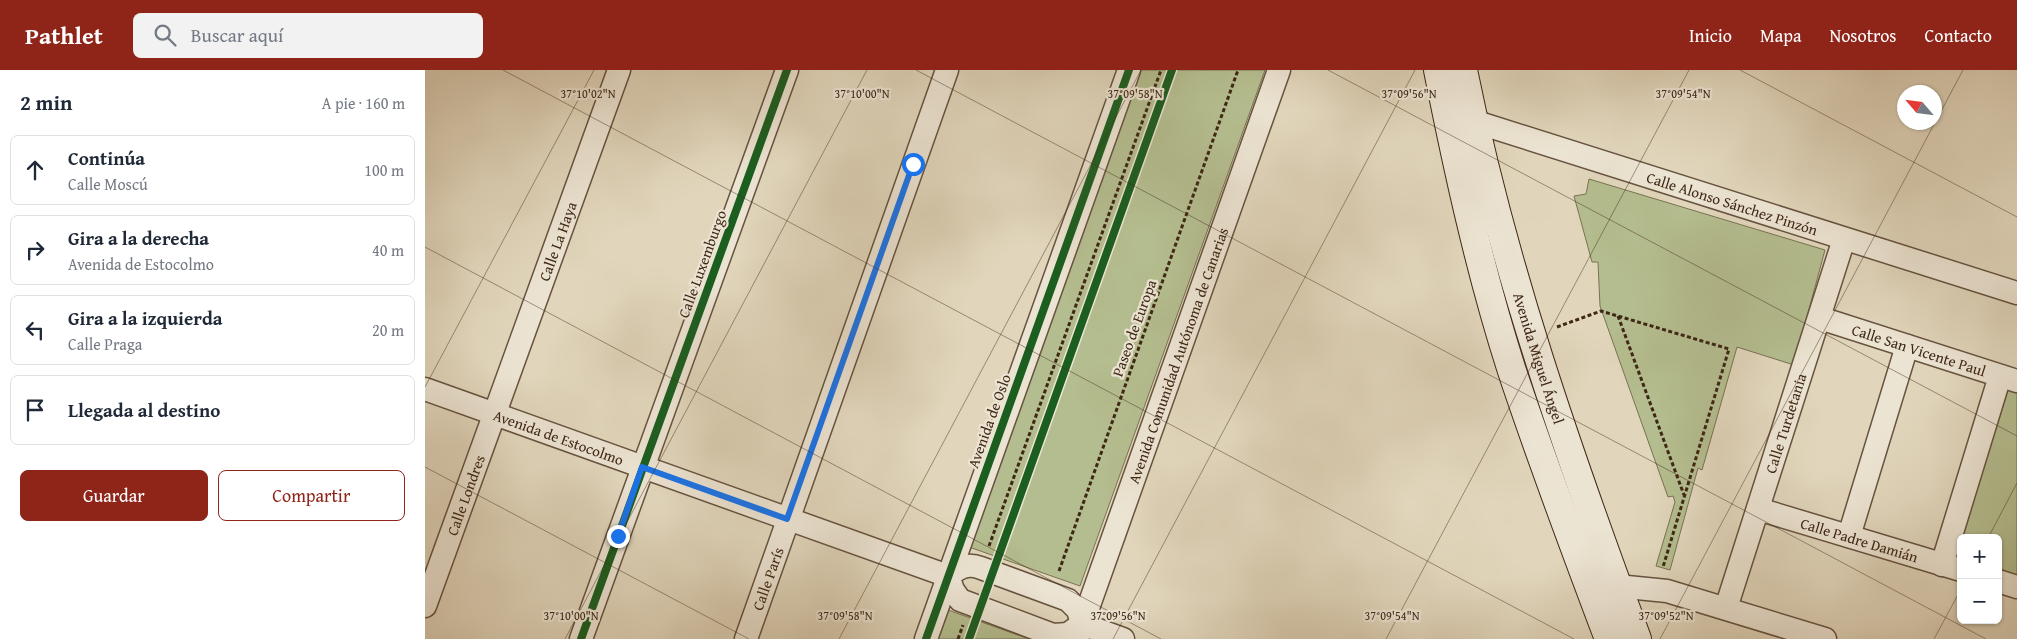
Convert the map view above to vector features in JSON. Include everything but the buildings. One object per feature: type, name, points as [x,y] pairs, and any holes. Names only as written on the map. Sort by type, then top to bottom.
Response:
[{"type":"street","name":"Calle La Haya","points":[[493,413],[619,70]]},
{"type":"street","name":"Calle Luxemburgo","points":[[581,639],[787,70]]},
{"type":"street","name":"Calle París","points":[[746,639],[947,70]]},
{"type":"street","name":"Avenida de Oslo","points":[[925,639],[1129,70]]},
{"type":"street","name":"Avenida Comunidad Autónoma de Canarias","points":[[1079,632],[1279,70]]},
{"type":"street","name":"Avenida Miguel Ángel","points":[[1438,70],[1490,195],[1531,337],[1637,639]]},
{"type":"street","name":"Avenida Miguel Ángel","points":[[1463,70],[1460,120],[1484,275],[1511,367],[1558,503],[1609,639]]},
{"type":"street","name":"Calle Alonso Sánchez Pinzón","points":[[1460,120],[2017,293]]},
{"type":"street","name":"Calle Turdetania","points":[[1726,608],[1844,239]]},
{"type":"street","name":"Calle San Vicente Paul","points":[[1820,318],[2009,378]]},
{"type":"street","points":[[1849,536],[1907,346]]},
{"type":"street","points":[[1951,567],[2009,378]]},
{"type":"street","name":"Avenida de Estocolmo","points":[[425,389],[948,576]]},
{"type":"street","name":"Calle Londres","points":[[425,606],[493,413]]},
{"type":"street","name":"Calle Padre Damián","points":[[1758,509],[1951,567]]},
{"type":"street","points":[[1079,632],[1078,610],[1068,600],[972,565],[960,567],[948,576],[953,590],[960,600],[1053,635],[1079,632],[1123,639]]},
{"type":"street","points":[[2002,582],[2017,587]]},
{"type":"street","points":[[1617,586],[1656,589],[1726,608],[1825,639]]},
{"type":"path","points":[[981,568],[1161,70]]},
{"type":"path","points":[[1531,337],[1601,311],[1729,349],[1656,589]]},
{"type":"path","points":[[1618,316],[1685,495]]},
{"type":"green space","points":[[1139,70],[1265,70],[1080,586],[969,547]]},
{"type":"green space","points":[[1589,179],[1825,250],[1794,365],[1737,347],[1702,470],[1698,468],[1670,570],[1656,566],[1675,502],[1673,496],[1668,497],[1600,306],[1598,262],[1592,262],[1574,196],[1586,194]]},
{"type":"green space","points":[[2008,390],[2017,392],[2017,577],[2002,572],[2002,534],[1963,534]]},
{"type":"green space","points":[[948,610],[1029,639],[938,639]]},
{"type":"cycle path","points":[[581,639],[787,70]]},
{"type":"cycle path","points":[[926,639],[1129,70]]},
{"type":"cycle path","points":[[969,639],[1172,70]]},
{"type":"route","points":[[618,536],[642,467],[787,519],[913,164]]}]
